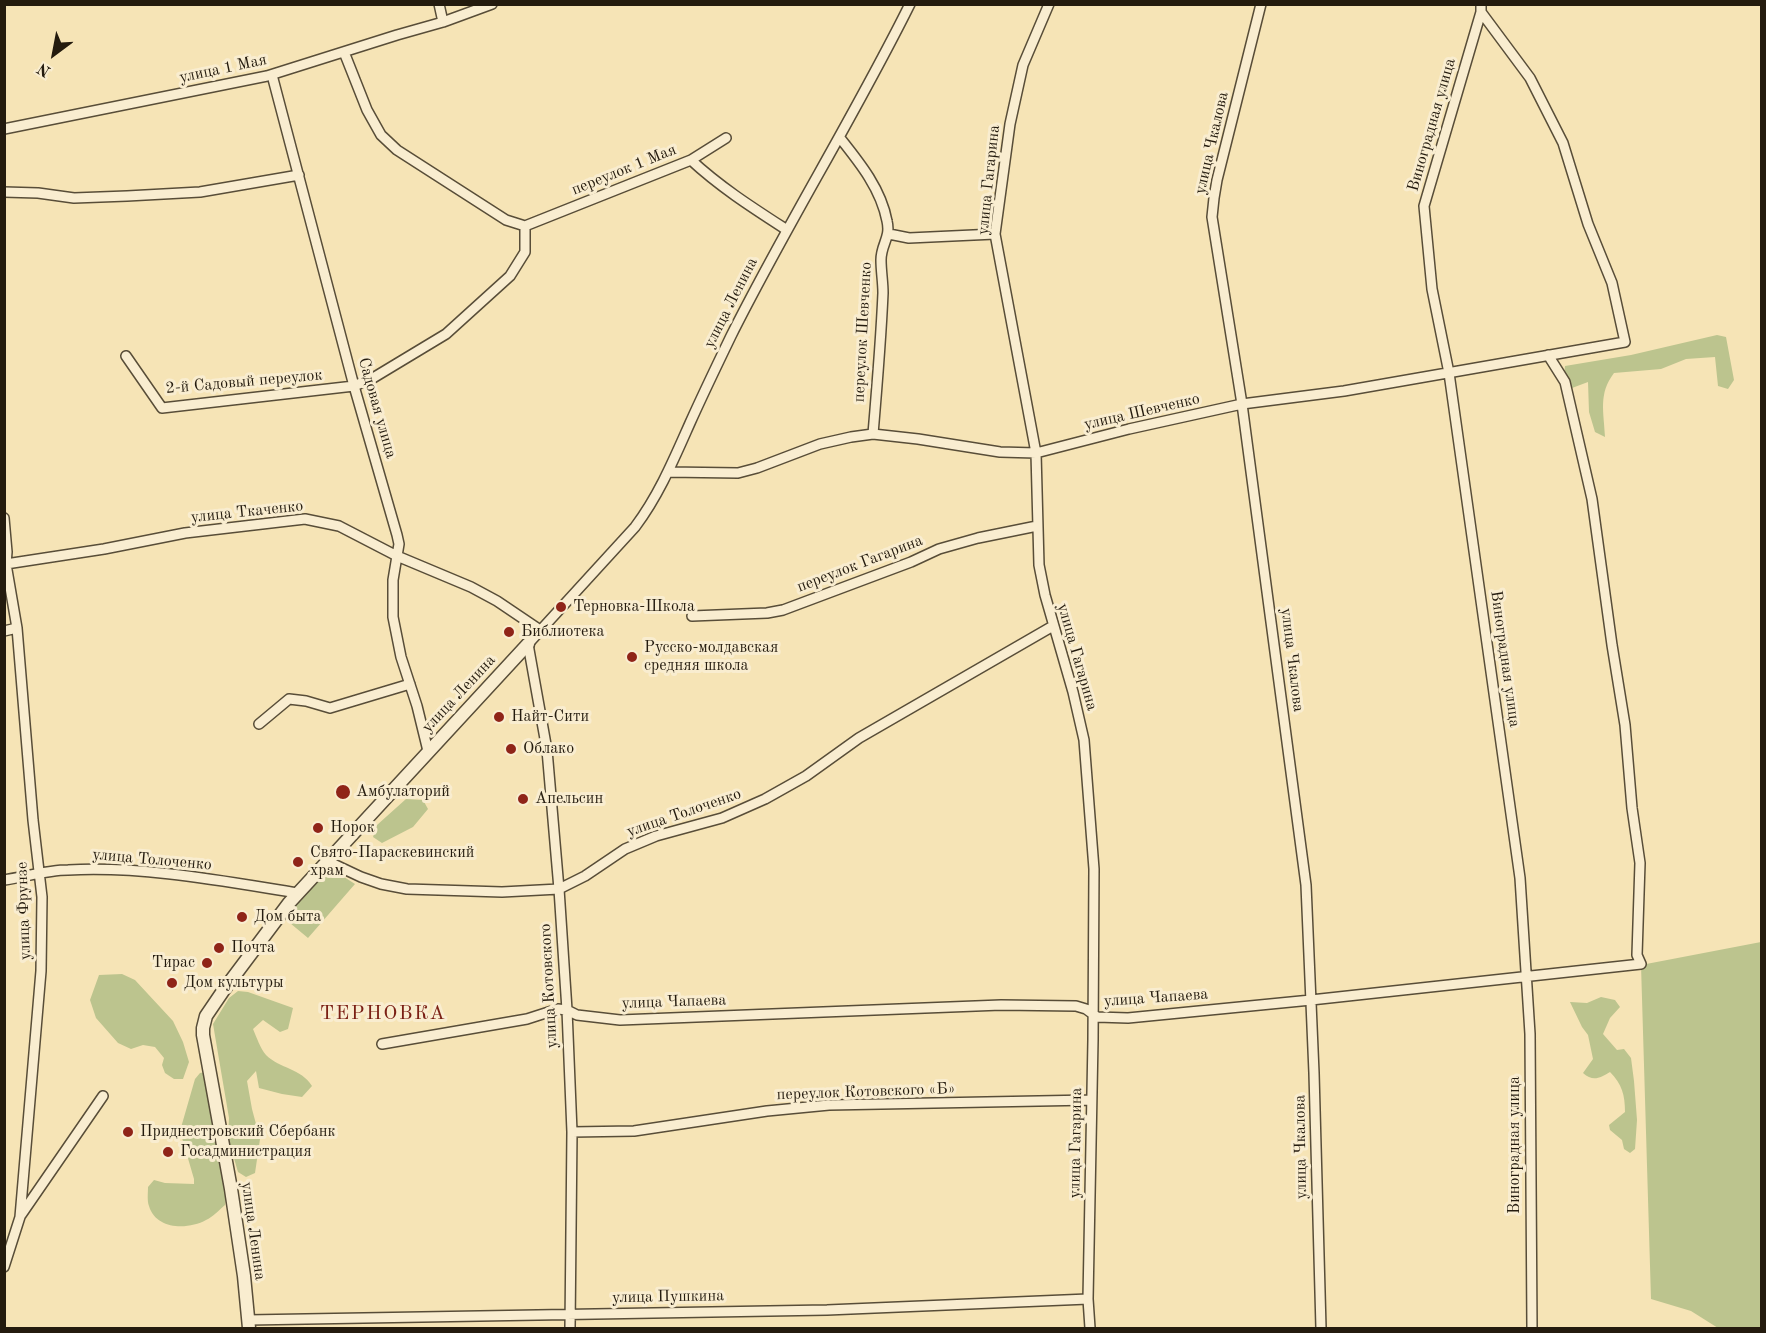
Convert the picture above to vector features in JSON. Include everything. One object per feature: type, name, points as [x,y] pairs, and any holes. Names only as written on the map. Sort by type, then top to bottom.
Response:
[{"type":"street","points":[[439,4],[443,22]]},
{"type":"street","name":"улица 1 Мая","points":[[4,129],[272,75],[443,22],[492,4]]},
{"type":"street","name":"улица Ленина","points":[[249,1324],[231,1189],[203,1035],[206,1016],[297,893],[635,527],[648,509],[668,472],[731,336],[787,230],[840,138],[910,4]]},
{"type":"street","name":"улица Гагарина","points":[[1049,4],[1023,65],[1010,124],[995,234],[1035,453],[1039,565],[1084,740],[1094,869],[1089,1329]]},
{"type":"street","name":"улица Чкалова","points":[[1261,4],[1217,180],[1212,217],[1242,404],[1306,885],[1321,1329]]},
{"type":"street","points":[[1476,30],[1490,24],[1481,8]]},
{"type":"street","name":"Виноградная улица","points":[[1481,8],[1424,206],[1432,289],[1449,373],[1518,858],[1530,1034],[1532,1329]]},
{"type":"street","name":"улица Шевченко","points":[[668,472],[738,473],[820,444],[873,434],[1000,452],[1035,453],[1242,404],[1344,391],[1625,342],[1612,283],[1588,224],[1563,143],[1530,78],[1490,24]]},
{"type":"street","points":[[344,52],[367,110],[381,135],[397,150],[506,220],[525,226],[525,252],[510,276],[446,334],[373,378],[354,386]]},
{"type":"street","name":"Садовая улица","points":[[272,75],[354,386],[397,535],[399,544],[393,580],[393,617],[401,657],[428,751]]},
{"type":"street","points":[[691,160],[726,138]]},
{"type":"street","name":"переулок Шевченко","points":[[840,138],[870,177],[881,200],[889,234],[881,258],[883,290],[873,434]]},
{"type":"street","name":"переулок 1 Мая","points":[[525,226],[691,160],[738,198],[787,230]]},
{"type":"street","points":[[4,192],[38,193],[74,198],[137,196],[200,192],[299,175]]},
{"type":"street","points":[[889,234],[909,238],[995,234]]},
{"type":"street","name":"улица Чапаева","points":[[567,1010],[577,1015],[620,1020],[1001,1005],[1076,1006],[1103,1018],[1128,1018],[1641,964],[1637,955],[1640,863],[1632,808],[1625,725],[1592,499],[1565,382],[1548,355]]},
{"type":"street","name":"2-й Садовый переулок","points":[[126,356],[162,408],[354,386]]},
{"type":"street","name":"улица Фрунзе","points":[[4,518],[6,564],[17,628],[33,820],[42,897],[41,971],[20,1217],[4,1267]]},
{"type":"street","name":"улица Ткаченко","points":[[6,564],[104,549],[184,533],[305,519],[339,526],[397,556],[471,587],[497,601],[540,630]]},
{"type":"street","name":"переулок Гагарина","points":[[692,616],[767,613],[783,610],[911,562],[939,549],[978,537],[1037,526]]},
{"type":"street","name":"улица Толоченко","points":[[327,861],[381,884],[407,889],[502,892],[559,889],[585,876],[625,849],[656,836],[722,818],[765,799],[806,776],[859,738],[1053,626]]},
{"type":"street","points":[[4,631],[17,628]]},
{"type":"street","name":"улица Котовского","points":[[528,644],[547,750],[567,1010],[572,1132],[570,1329]]},
{"type":"street","points":[[259,724],[289,699],[330,708],[410,684]]},
{"type":"street","name":"улица Толоченко","points":[[4,880],[65,870],[139,871],[176,874],[297,893]]},
{"type":"street","points":[[382,1044],[527,1019],[558,1009],[567,1010]]},
{"type":"street","points":[[20,1217],[103,1096]]},
{"type":"street","name":"переулок Котовского «Б»","points":[[572,1132],[634,1131],[767,1111],[829,1105],[1091,1100]]},
{"type":"street","name":"улица Пушкина","points":[[249,1324],[570,1314],[827,1310],[1088,1299]]},
{"type":"green space","points":[[1717,335],[1726,337],[1734,380],[1728,389],[1718,386],[1715,357],[1686,359],[1661,369],[1614,373],[1604,396],[1605,437],[1595,432],[1589,412],[1588,382],[1572,388],[1564,377],[1565,366],[1631,355]]},
{"type":"green space","points":[[406,799],[423,800],[428,809],[413,827],[382,843],[373,837],[377,825]]},
{"type":"green space","points":[[330,868],[355,884],[308,938],[284,918]]},
{"type":"green space","points":[[1761,942],[1761,1328],[1718,1328],[1691,1311],[1651,1299],[1641,965]]},
{"type":"green space","points":[[122,974],[135,980],[173,1021],[189,1062],[183,1079],[174,1079],[165,1073],[162,1065],[164,1058],[155,1047],[143,1045],[131,1049],[118,1043],[96,1018],[90,1000],[99,975]]},
{"type":"green space","points":[[238,991],[248,992],[293,1008],[288,1029],[280,1032],[263,1020],[253,1029],[266,1055],[302,1076],[312,1086],[302,1097],[259,1088],[256,1071],[247,1081],[260,1139],[255,1173],[246,1177],[238,1172],[228,1138],[229,1118],[213,1024],[229,998]]},
{"type":"green space","points":[[1601,997],[1615,1000],[1620,1007],[1610,1018],[1603,1034],[1617,1050],[1624,1049],[1631,1058],[1637,1120],[1635,1149],[1630,1153],[1624,1149],[1622,1140],[1610,1130],[1609,1125],[1625,1112],[1620,1085],[1610,1072],[1596,1078],[1583,1073],[1593,1059],[1588,1035],[1570,1002],[1587,1003]]},
{"type":"green space","points":[[206,1072],[227,1191],[225,1205],[211,1217],[199,1223],[173,1226],[158,1220],[153,1214],[148,1204],[148,1187],[154,1180],[165,1183],[194,1184],[180,1131],[195,1079],[200,1073]]},
{"type":"place","name":"Терновка-Школа","points":[[561,607]]},
{"type":"place","name":"Библиотека","points":[[509,632]]},
{"type":"place","name":"Русско-молдавская средняя школа","points":[[632,657]]},
{"type":"place","name":"Найт-Сити","points":[[499,717]]},
{"type":"place","name":"Облако","points":[[511,749]]},
{"type":"place","name":"Амбулаторий","points":[[343,792]]},
{"type":"place","name":"Апельсин","points":[[523,799]]},
{"type":"place","name":"Норок","points":[[318,828]]},
{"type":"place","name":"Свято-Параскевинский храм","points":[[298,862]]},
{"type":"place","name":"Дом быта","points":[[242,917]]},
{"type":"place","name":"Почта","points":[[219,948]]},
{"type":"place","name":"Тирас","points":[[207,963]]},
{"type":"place","name":"Дом культуры","points":[[172,983]]},
{"type":"place","name":"Приднестровский Сбербанк","points":[[128,1132]]},
{"type":"place","name":"Госадминистрация","points":[[168,1152]]},
{"type":"district","name":"ТЕРНОВКА","points":[[383,1014]]}]
